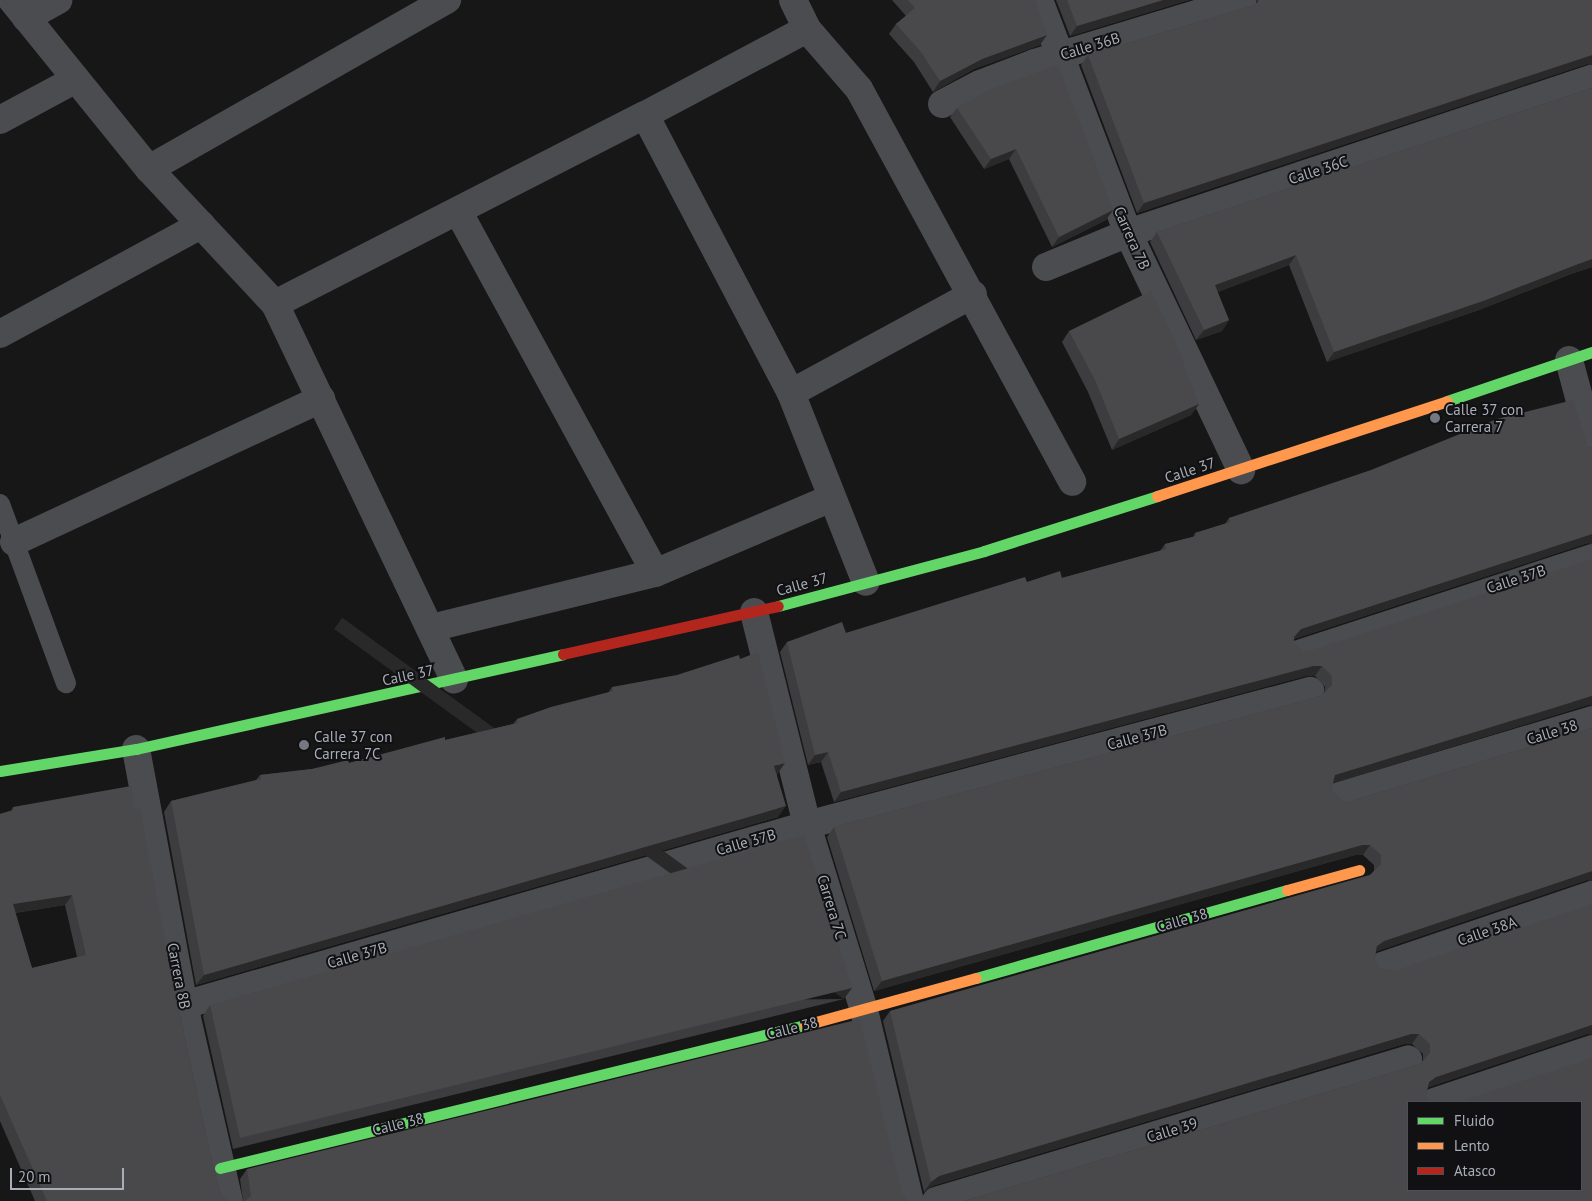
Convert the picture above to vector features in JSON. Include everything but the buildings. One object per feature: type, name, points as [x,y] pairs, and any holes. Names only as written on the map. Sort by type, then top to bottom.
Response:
[{"type":"main road","name":"Calle 37","points":[[0,770],[136,749],[754,612],[984,551],[1241,470],[1580,356]]},
{"type":"main road","name":"Calle 38","points":[[220,1168],[864,1010],[1359,870]]},
{"type":"street","points":[[58,0],[19,9],[149,169],[275,304],[431,628],[454,680]]},
{"type":"street","points":[[149,169],[447,0]]},
{"type":"street","points":[[794,0],[807,28],[859,89],[972,294],[1072,482]]},
{"type":"street","name":"Carrera 7B","points":[[1039,0],[1128,233],[1241,470]]},
{"type":"street","name":"Calle 36B","points":[[942,104],[980,84],[1059,56],[1243,0]]},
{"type":"street","points":[[275,304],[645,116],[807,28]]},
{"type":"street","points":[[0,120],[76,79]]},
{"type":"street","name":"Calle 36C","points":[[1046,267],[1128,233],[1592,79]]},
{"type":"street","points":[[645,116],[790,393],[866,582]]},
{"type":"street","points":[[458,210],[655,573]]},
{"type":"street","points":[[0,334],[201,224]]},
{"type":"street","points":[[790,393],[972,294]]},
{"type":"street","points":[[1580,356],[1592,446]]},
{"type":"street","points":[[14,542],[321,399]]},
{"type":"street","points":[[431,628],[655,573],[832,498]]},
{"type":"street","name":"Carrera 7C","points":[[754,612],[807,825],[864,1010],[910,1201]]},
{"type":"street","name":"Calle 37B","points":[[184,1005],[807,825],[1310,691]]},
{"type":"street","name":"Calle 38","points":[[1339,796],[1592,720]]},
{"type":"street","name":"Carrera 8B","points":[[136,749],[184,1005],[229,1201]]},
{"type":"street","name":"Calle 38A","points":[[1382,966],[1592,895]]},
{"type":"street","points":[[1437,1101],[1592,1049]]},
{"type":"street","name":"Calle 39","points":[[936,1201],[1408,1059]]},
{"type":"lane","points":[[0,504],[66,684]]},
{"type":"lane","name":"Calle 37B","points":[[1298,650],[1592,554]]},
{"type":"traffic: fast","points":[[1447,401],[1592,352]]},
{"type":"traffic: fast","points":[[778,606],[984,551],[1157,496]]},
{"type":"traffic: fast","points":[[0,771],[136,749],[563,654]]},
{"type":"traffic: fast","points":[[976,978],[1287,890]]},
{"type":"traffic: fast","points":[[220,1168],[805,1025]]},
{"type":"traffic: slow","points":[[1157,496],[1447,401]]},
{"type":"traffic: slow","points":[[1287,890],[1359,870]]},
{"type":"traffic: slow","points":[[805,1025],[976,978]]},
{"type":"traffic: jam","points":[[563,654],[778,606]]},
{"type":"place","name":"Calle 37 con Carrera 7","points":[[1435,418]]},
{"type":"place","name":"Calle 37 con Carrera 7C","points":[[304,745]]}]
